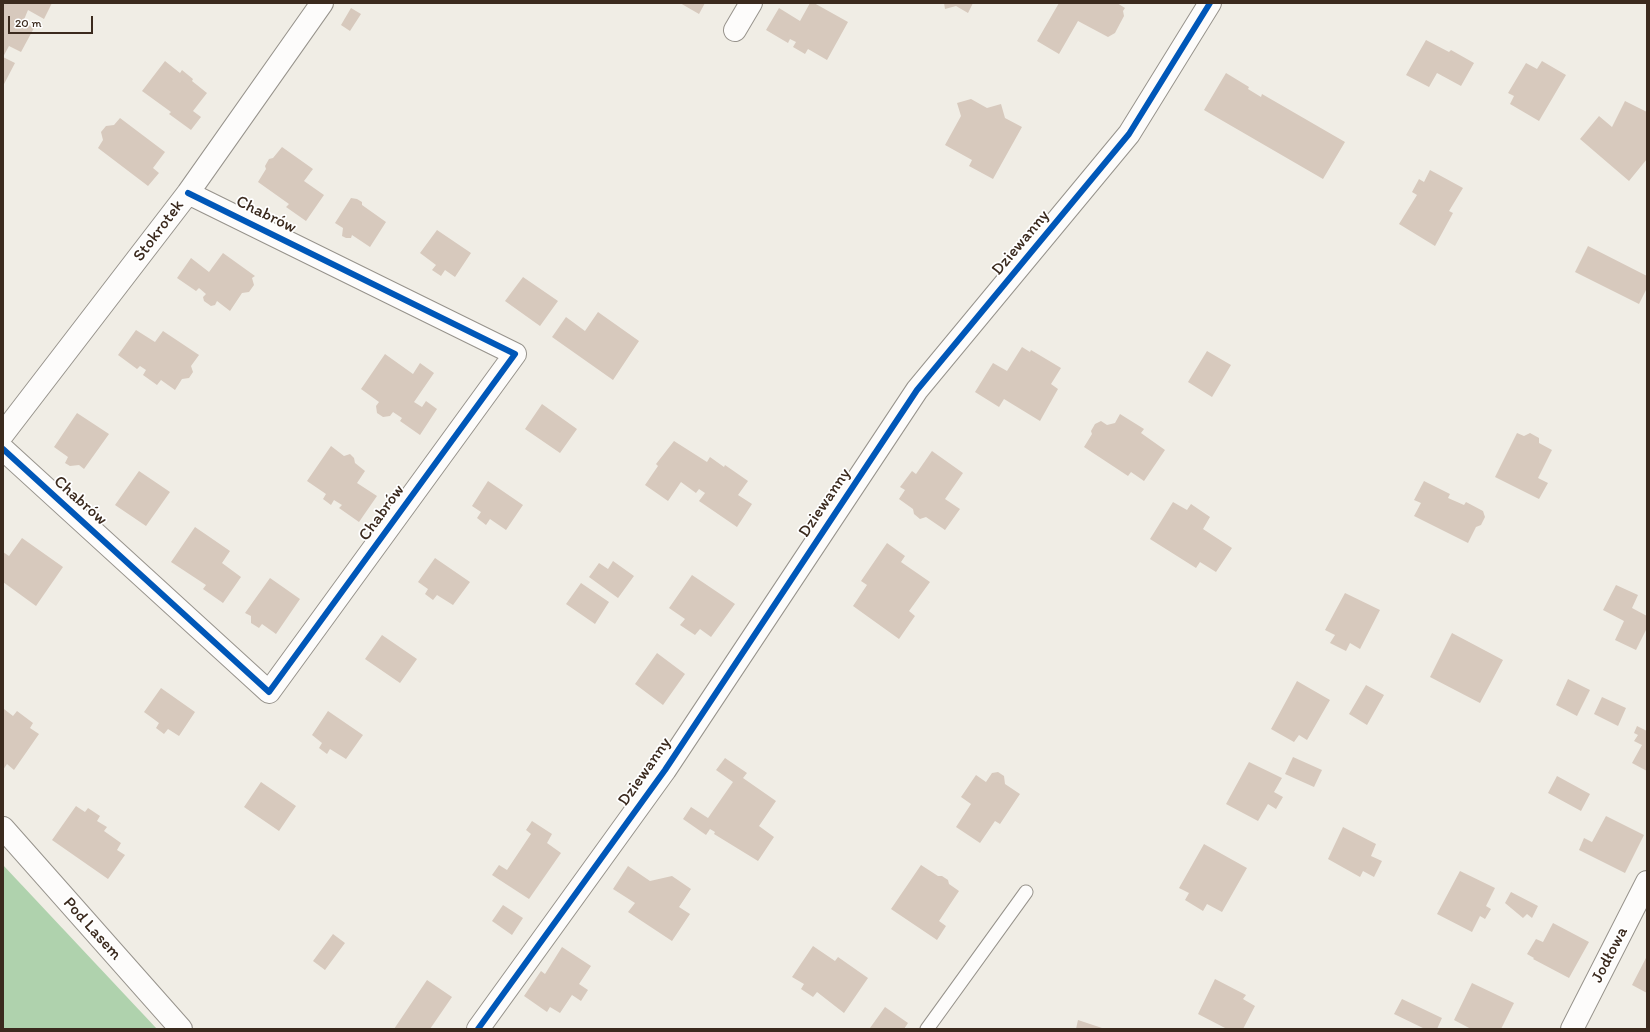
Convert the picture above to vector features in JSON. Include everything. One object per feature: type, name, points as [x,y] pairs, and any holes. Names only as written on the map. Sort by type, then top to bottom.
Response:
[{"type":"street","name":"Stokrotek","points":[[3,434],[188,193],[322,3]]},
{"type":"street","points":[[735,30],[750,3]]},
{"type":"street","name":"Dziewanny","points":[[478,1029],[665,770],[917,390],[1129,134],[1210,3]]},
{"type":"street","name":"Chabrów","points":[[3,449],[269,692],[516,354],[188,193]]},
{"type":"street","name":"Pod Lasem","points":[[3,828],[181,1029]]},
{"type":"street","name":"Jodłowa","points":[[1572,1029],[1647,882]]},
{"type":"lane","points":[[927,1029],[1026,892]]},
{"type":"green space","points":[[3,865],[157,1029],[3,1029]]},
{"type":"building","points":[[3,3],[52,3],[44,19],[28,10],[23,22],[34,28],[21,52],[9,46],[3,57]]},
{"type":"building","points":[[680,3],[705,3],[699,14]]},
{"type":"building","points":[[810,3],[814,3],[848,22],[827,60],[808,49],[805,54],[793,47],[796,42],[790,39],[788,43],[766,30],[779,8],[800,21]]},
{"type":"building","points":[[944,3],[973,3],[968,13],[956,6],[945,9]]},
{"type":"building","points":[[1059,3],[1117,3],[1125,8],[1123,11],[1124,16],[1115,33],[1108,37],[1078,21],[1059,54],[1037,41]]},
{"type":"building","points":[[351,8],[361,14],[350,31],[341,25]]},
{"type":"building","points":[[1426,40],[1449,52],[1451,50],[1474,63],[1461,86],[1437,73],[1429,87],[1406,75]]},
{"type":"building","points":[[3,57],[15,63],[3,86]]},
{"type":"building","points":[[165,61],[180,73],[182,70],[193,79],[192,81],[207,93],[193,111],[201,117],[191,130],[169,114],[171,112],[142,91]]},
{"type":"building","points":[[1542,61],[1566,75],[1539,121],[1510,104],[1514,96],[1508,93],[1526,63],[1537,69]]},
{"type":"building","points":[[1226,73],[1249,87],[1248,89],[1261,97],[1262,94],[1345,142],[1323,179],[1204,110]]},
{"type":"building","points":[[971,99],[987,108],[1001,104],[1005,118],[1022,127],[993,179],[969,166],[972,160],[945,145],[961,116],[957,103]]},
{"type":"building","points":[[1625,101],[1647,112],[1647,159],[1629,181],[1580,139],[1599,116],[1612,127]]},
{"type":"building","points":[[120,118],[165,152],[153,168],[159,173],[148,186],[98,148],[103,140],[101,132],[106,126],[114,125]]},
{"type":"building","points":[[282,147],[313,169],[304,181],[324,195],[306,221],[286,207],[289,204],[258,182],[266,169],[265,166],[269,159],[273,158]]},
{"type":"building","points":[[1430,170],[1463,188],[1449,211],[1453,213],[1435,246],[1399,224],[1417,195],[1412,192],[1419,179],[1424,182]]},
{"type":"building","points":[[351,198],[362,202],[362,205],[386,222],[370,247],[352,235],[351,238],[342,236],[343,228],[335,223]]},
{"type":"building","points":[[437,230],[471,253],[455,277],[445,270],[441,276],[432,270],[436,265],[420,253]]},
{"type":"building","points":[[1588,246],[1647,276],[1647,288],[1639,304],[1575,272]]},
{"type":"building","points":[[223,253],[255,276],[252,278],[254,285],[249,292],[242,293],[230,311],[217,301],[215,305],[211,306],[204,301],[203,297],[206,294],[199,288],[196,291],[177,278],[191,258],[209,272]]},
{"type":"building","points":[[523,277],[558,301],[540,326],[505,301]]},
{"type":"building","points":[[598,312],[639,341],[613,380],[552,337],[566,317],[585,331]]},
{"type":"building","points":[[136,330],[155,342],[163,331],[199,355],[191,366],[193,372],[189,378],[182,379],[175,390],[161,380],[157,385],[143,375],[146,370],[140,366],[137,369],[118,355]]},
{"type":"building","points":[[1022,347],[1030,352],[1031,350],[1061,368],[1051,384],[1058,389],[1040,421],[1004,399],[999,407],[975,392],[993,363],[1007,371]]},
{"type":"building","points":[[1207,351],[1231,365],[1212,397],[1188,382]]},
{"type":"building","points":[[385,354],[413,374],[420,363],[434,373],[414,402],[422,407],[426,401],[437,409],[420,435],[400,421],[402,418],[393,412],[390,416],[383,417],[377,413],[376,406],[379,402],[361,389]]},
{"type":"building","points":[[542,404],[577,429],[560,453],[525,429]]},
{"type":"building","points":[[77,413],[109,434],[84,469],[79,465],[70,466],[65,463],[68,457],[54,447]]},
{"type":"building","points":[[1120,414],[1144,429],[1141,433],[1165,450],[1144,481],[1131,472],[1128,476],[1084,447],[1092,434],[1091,431],[1095,424],[1101,421],[1107,425],[1115,423]]},
{"type":"building","points":[[1517,433],[1524,436],[1530,433],[1539,438],[1539,443],[1552,450],[1538,478],[1548,483],[1539,499],[1495,477]]},
{"type":"building","points":[[674,441],[707,462],[710,457],[724,467],[725,465],[748,481],[738,495],[752,504],[737,527],[699,501],[705,493],[699,489],[696,493],[681,482],[668,501],[645,485],[658,466],[656,464]]},
{"type":"building","points":[[331,446],[344,456],[350,454],[354,458],[355,463],[365,471],[357,483],[377,496],[359,522],[339,508],[342,505],[334,500],[331,505],[323,499],[326,494],[307,481]]},
{"type":"building","points":[[932,451],[963,473],[945,499],[960,509],[945,530],[926,517],[920,519],[914,514],[913,509],[899,499],[905,490],[900,487],[912,471],[916,474]]},
{"type":"building","points":[[139,471],[170,492],[146,526],[115,505]]},
{"type":"building","points":[[488,481],[523,505],[506,530],[490,519],[486,525],[477,518],[481,512],[472,506]]},
{"type":"building","points":[[1424,481],[1450,494],[1448,498],[1464,505],[1466,502],[1483,511],[1485,517],[1481,525],[1476,527],[1468,543],[1414,516],[1421,503],[1414,500]]},
{"type":"building","points":[[1173,502],[1187,510],[1191,504],[1210,517],[1203,529],[1232,548],[1216,572],[1200,562],[1196,568],[1150,539]]},
{"type":"building","points":[[195,527],[230,551],[222,563],[241,577],[223,603],[203,589],[206,585],[171,562]]},
{"type":"building","points":[[22,538],[63,567],[36,606],[3,582],[3,552],[9,556]]},
{"type":"building","points":[[887,543],[905,556],[901,562],[930,582],[909,611],[915,616],[899,639],[853,606],[867,585],[861,581]]},
{"type":"building","points":[[435,558],[470,582],[453,605],[437,595],[433,600],[425,594],[428,589],[418,582]]},
{"type":"building","points":[[613,561],[634,576],[618,598],[589,577],[599,563],[608,569]]},
{"type":"building","points":[[692,575],[735,604],[711,637],[700,629],[695,635],[680,625],[685,619],[669,608]]},
{"type":"building","points":[[270,578],[300,599],[276,634],[262,624],[259,628],[251,623],[251,616],[245,613]]},
{"type":"building","points":[[581,583],[609,602],[595,624],[566,604]]},
{"type":"building","points":[[1616,585],[1638,595],[1632,608],[1647,616],[1647,628],[1636,650],[1615,640],[1624,621],[1603,610]]},
{"type":"building","points":[[1345,593],[1380,610],[1360,649],[1350,643],[1346,651],[1330,643],[1335,635],[1325,630]]},
{"type":"building","points":[[1452,633],[1503,660],[1480,703],[1430,677]]},
{"type":"building","points":[[382,635],[417,659],[400,683],[365,659]]},
{"type":"building","points":[[657,653],[685,674],[663,705],[635,684]]},
{"type":"building","points":[[1568,679],[1590,690],[1577,716],[1556,705]]},
{"type":"building","points":[[1297,681],[1330,700],[1307,740],[1299,735],[1294,742],[1271,729]]},
{"type":"building","points":[[1366,685],[1384,695],[1367,725],[1349,714]]},
{"type":"building","points":[[161,688],[195,712],[179,736],[168,729],[164,734],[156,728],[159,723],[144,712]]},
{"type":"building","points":[[1602,697],[1626,708],[1618,726],[1594,714]]},
{"type":"building","points":[[4,709],[13,716],[17,711],[33,723],[30,728],[39,734],[14,770],[7,764],[3,770]]},
{"type":"building","points":[[328,711],[363,735],[346,759],[330,749],[327,754],[319,748],[322,743],[312,735]]},
{"type":"building","points":[[1637,726],[1647,731],[1647,771],[1632,763],[1642,745],[1634,741],[1638,735],[1634,733]]},
{"type":"building","points":[[1293,757],[1322,770],[1314,787],[1285,774]]},
{"type":"building","points":[[725,758],[747,773],[743,778],[776,801],[759,826],[774,837],[758,861],[714,834],[715,832],[710,829],[706,835],[683,819],[691,807],[708,818],[733,782],[716,770]]},
{"type":"building","points":[[1249,762],[1282,778],[1274,792],[1283,797],[1276,809],[1268,804],[1258,821],[1226,804]]},
{"type":"building","points":[[998,772],[1004,776],[1005,784],[1020,794],[1000,824],[995,821],[980,843],[956,827],[971,804],[961,797],[976,775],[986,782],[992,773]]},
{"type":"building","points":[[1557,776],[1590,794],[1581,811],[1548,793]]},
{"type":"building","points":[[261,782],[296,806],[279,831],[244,807]]},
{"type":"building","points":[[76,806],[85,812],[88,808],[100,816],[97,821],[107,827],[104,831],[121,843],[117,850],[125,855],[108,879],[52,840]]},
{"type":"building","points":[[1606,816],[1644,835],[1625,873],[1579,850],[1584,838],[1592,842]]},
{"type":"building","points":[[532,821],[552,834],[547,843],[561,853],[529,899],[492,875],[499,865],[507,870],[531,834],[526,830]]},
{"type":"building","points":[[1343,827],[1376,844],[1371,856],[1382,861],[1374,877],[1363,871],[1360,877],[1328,859]]},
{"type":"building","points":[[1204,844],[1247,868],[1222,912],[1207,904],[1203,911],[1185,900],[1189,893],[1179,888]]},
{"type":"building","points":[[921,865],[938,876],[942,876],[948,880],[949,884],[959,891],[939,921],[946,926],[937,940],[891,909]]},
{"type":"building","points":[[628,866],[650,881],[672,876],[691,889],[679,907],[690,914],[672,941],[628,912],[635,903],[613,889]]},
{"type":"building","points":[[1460,871],[1495,888],[1486,906],[1491,909],[1485,919],[1480,916],[1472,932],[1437,914]]},
{"type":"building","points":[[1511,892],[1538,906],[1532,918],[1527,914],[1523,918],[1505,903]]},
{"type":"building","points":[[503,905],[523,918],[512,935],[492,921]]},
{"type":"building","points":[[1553,923],[1589,942],[1569,978],[1533,959],[1534,958],[1527,954],[1536,939],[1543,942]]},
{"type":"building","points":[[333,934],[345,943],[325,970],[313,961]]},
{"type":"building","points":[[813,946],[835,961],[838,957],[868,978],[844,1013],[817,992],[813,997],[801,989],[804,984],[792,977]]},
{"type":"building","points":[[562,947],[591,966],[579,984],[588,990],[581,1001],[572,995],[560,1013],[550,1007],[547,1012],[524,996],[541,971],[545,974]]},
{"type":"building","points":[[1647,956],[1647,993],[1632,985]]},
{"type":"building","points":[[1215,979],[1246,995],[1243,999],[1255,1006],[1243,1029],[1227,1029],[1198,1014]]},
{"type":"building","points":[[427,980],[452,997],[430,1029],[394,1029]]},
{"type":"building","points":[[1472,983],[1514,1003],[1501,1029],[1471,1029],[1454,1020]]},
{"type":"building","points":[[1402,999],[1442,1018],[1437,1029],[1425,1029],[1394,1014]]},
{"type":"building","points":[[885,1007],[908,1023],[904,1029],[870,1028]]},
{"type":"building","points":[[1078,1020],[1105,1029],[1076,1029]]},
{"type":"cycle path","points":[[478,1029],[665,770],[917,390],[1129,134],[1210,3]]},
{"type":"cycle path","points":[[3,449],[269,692],[515,354],[188,193]]}]
